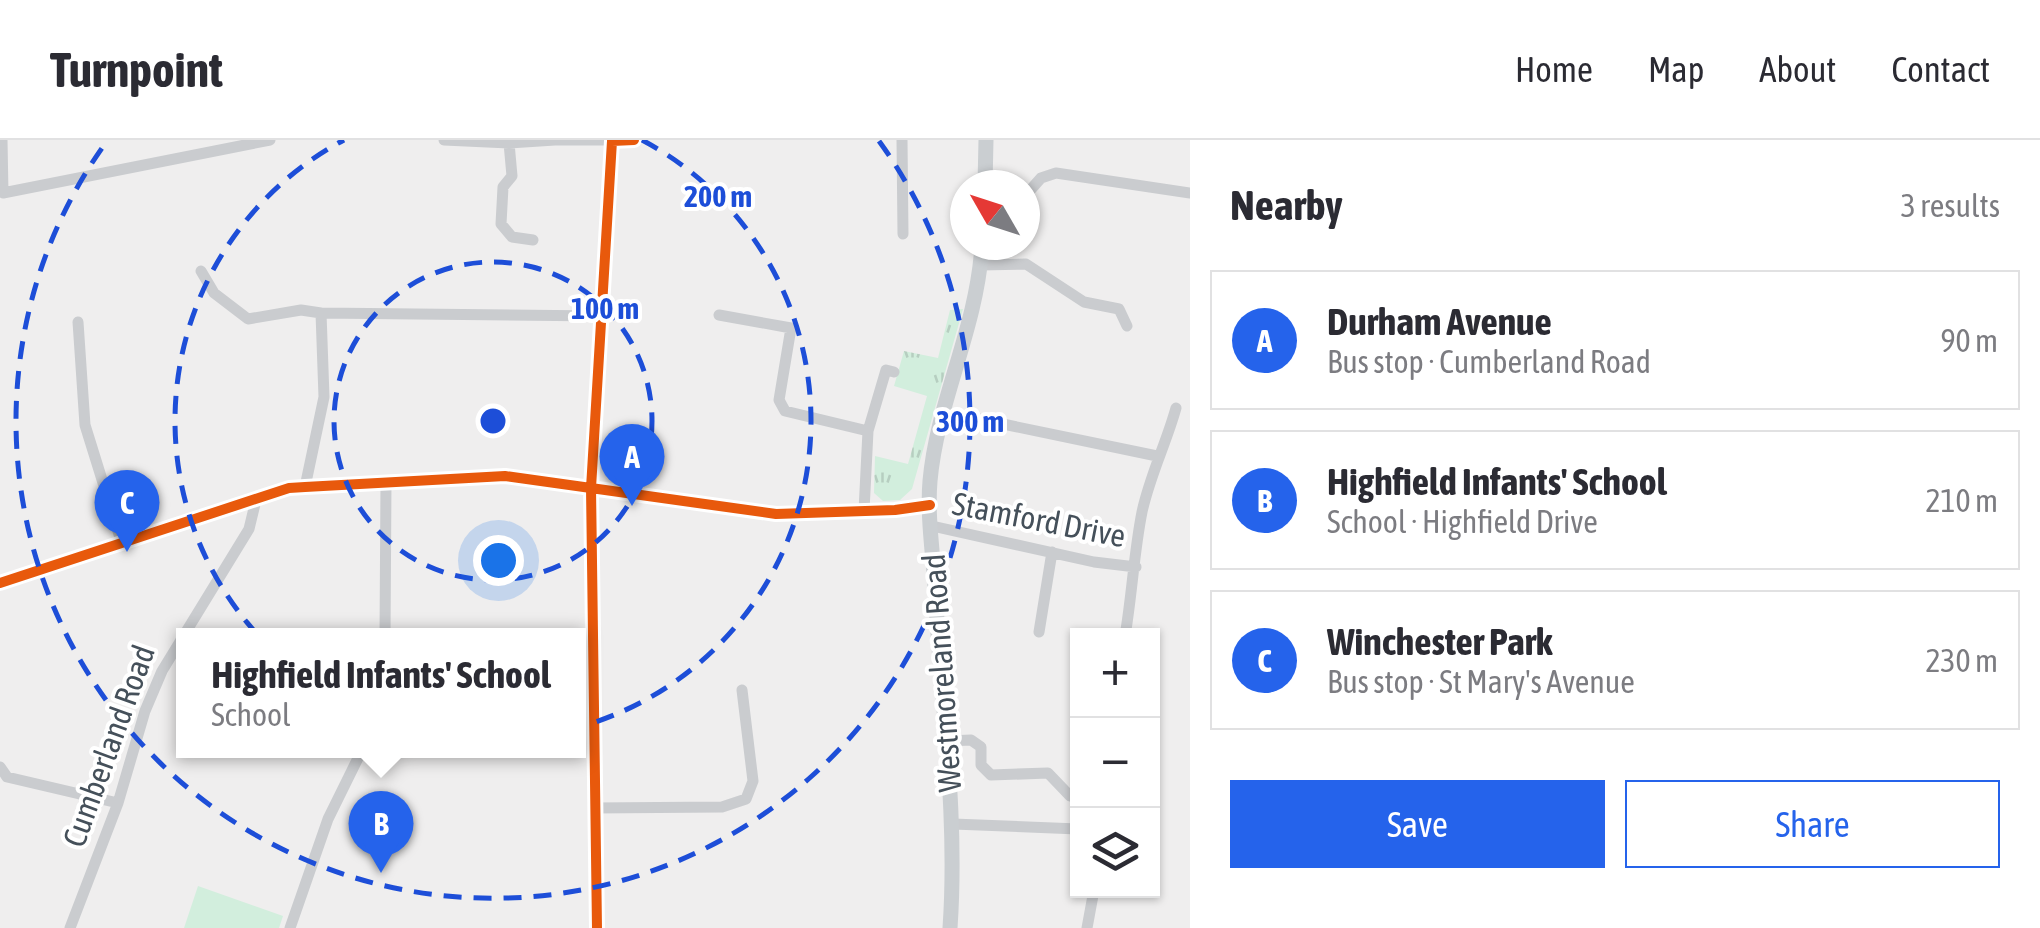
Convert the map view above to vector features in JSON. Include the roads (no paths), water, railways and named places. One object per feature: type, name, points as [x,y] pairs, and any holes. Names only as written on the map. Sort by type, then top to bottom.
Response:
[{"type":"main road","points":[[985,170],[986,140]]},
{"type":"main road","name":"Westmoreland Road","points":[[950,928],[953,824],[930,504],[932,472],[972,322],[981,260]]},
{"type":"street","points":[[2,140],[3,193],[270,140]]},
{"type":"street","points":[[444,140],[634,140]]},
{"type":"street","points":[[902,140],[903,234]]},
{"type":"street","points":[[597,928],[591,488],[612,141]]},
{"type":"street","points":[[509,143],[512,176],[504,187],[500,224],[512,237],[533,240]]},
{"type":"street","points":[[1040,179],[1056,173],[1190,193]]},
{"type":"street","points":[[981,264],[1026,264],[1084,302],[1119,309],[1127,326]]},
{"type":"street","points":[[201,271],[214,293],[248,319],[301,310],[602,316]]},
{"type":"street","points":[[305,487],[324,397],[321,313]]},
{"type":"street","points":[[719,315],[791,328],[780,400],[785,410],[868,432]]},
{"type":"street","points":[[78,322],[85,425],[122,544]]},
{"type":"street","points":[[864,511],[868,432],[886,370],[894,372]]},
{"type":"street","points":[[1127,628],[1142,513],[1157,456],[1176,408]]},
{"type":"street","points":[[969,417],[1157,456]]},
{"type":"street","points":[[0,583],[305,487],[505,476],[776,514],[930,504]]},
{"type":"street","points":[[386,481],[386,628]]},
{"type":"street","name":"Cumberland Road","points":[[188,628],[249,528],[256,500]]},
{"type":"street","name":"Stamford Drive","points":[[932,526],[1136,567]]},
{"type":"street","points":[[1039,632],[1052,552]]},
{"type":"street","name":"Cumberland Road","points":[[70,928],[118,803],[145,711],[176,648]]},
{"type":"street","points":[[594,808],[722,807],[746,799],[753,780],[742,690]]},
{"type":"street","points":[[948,741],[971,740],[981,747],[981,765],[991,775],[1048,772],[1070,796]]},
{"type":"street","points":[[290,928],[328,819],[358,758]]},
{"type":"street","points":[[0,768],[7,777],[118,803]]},
{"type":"street","points":[[953,824],[1070,828]]},
{"type":"street","points":[[1087,928],[1093,898]]},
{"type":"place","name":"Durham Avenue","points":[[632,506]]},
{"type":"place","name":"Winchester Park","points":[[127,552]]},
{"type":"place","name":"Highfield Infants' School","points":[[381,873]]}]
